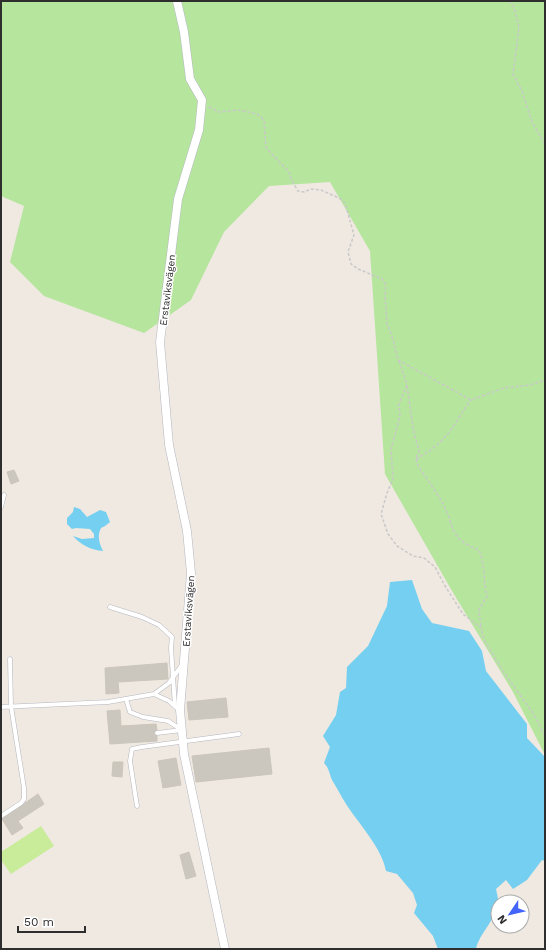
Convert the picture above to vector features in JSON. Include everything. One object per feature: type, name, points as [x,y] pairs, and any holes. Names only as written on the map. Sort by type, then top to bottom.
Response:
[{"type":"street","points":[[177,1],[184,32],[190,79],[202,100]]},
{"type":"street","name":"Erstaviksvägen","points":[[202,100],[199,130],[178,199],[160,342],[169,445],[187,531],[191,573],[184,662],[178,708],[184,754],[225,949]]},
{"type":"lane","points":[[1,507],[4,495]]},
{"type":"lane","points":[[110,607],[142,617],[159,626],[172,637],[172,679],[178,708]]},
{"type":"lane","points":[[1,816],[21,803],[24,799],[24,788],[11,706],[10,659]]},
{"type":"lane","points":[[1,707],[108,702],[154,694],[172,679],[184,662]]},
{"type":"lane","points":[[154,694],[170,701],[178,708]]},
{"type":"lane","points":[[126,699],[130,712],[143,717],[168,721],[182,730]]},
{"type":"lane","points":[[157,733],[182,730]]},
{"type":"lane","points":[[137,806],[130,761],[132,749],[142,746],[239,734]]},
{"type":"path","points":[[510,1],[514,7],[519,27],[513,74],[522,91],[532,122],[545,144]]},
{"type":"path","points":[[202,100],[209,107],[219,112],[239,110],[257,114],[264,120],[266,148],[289,172],[291,180],[298,191],[304,192],[311,189],[321,190],[339,198],[345,203],[354,235],[348,252],[351,264],[358,269],[382,279],[386,285],[385,296],[387,324],[393,339],[400,368],[407,385],[413,428],[419,451],[416,459],[418,466],[443,504],[452,531],[469,546],[479,550],[483,559],[484,584],[487,596],[479,610],[484,640],[505,674],[533,713],[545,736]]},
{"type":"path","points":[[398,360],[471,400]]},
{"type":"path","points":[[416,459],[429,452],[441,442],[471,400],[504,388],[530,385],[545,380]]},
{"type":"path","points":[[407,385],[399,404],[400,416],[391,450],[393,479],[387,492],[381,514],[388,534],[397,546],[413,556],[424,558],[435,566],[445,586],[463,614],[481,628]]},
{"type":"green space","points":[[1,1],[545,1],[545,755],[513,692],[452,591],[385,474],[370,251],[330,182],[269,186],[224,232],[191,300],[144,333],[44,296],[10,262],[24,206],[1,196]]},
{"type":"green space","points":[[41,826],[54,846],[11,874],[1,860],[1,852]]},
{"type":"water","points":[[74,507],[80,509],[87,517],[100,510],[106,512],[110,522],[101,528],[99,537],[103,551],[94,550],[86,546],[73,536],[82,539],[94,538],[94,534],[90,529],[72,529],[67,524],[67,518],[73,512]]},
{"type":"water","points":[[412,580],[422,609],[432,623],[469,631],[482,651],[486,671],[527,724],[527,738],[545,757],[545,861],[542,860],[527,880],[513,889],[506,880],[496,889],[497,894],[490,894],[490,922],[477,944],[476,949],[438,949],[433,936],[414,913],[417,905],[413,893],[397,874],[386,871],[384,862],[375,845],[346,804],[324,763],[330,747],[323,736],[336,715],[340,692],[346,688],[347,667],[368,646],[387,606],[390,582]]},
{"type":"building","points":[[14,470],[19,481],[11,484],[7,472]]},
{"type":"building","points":[[167,663],[168,679],[118,682],[119,693],[106,694],[105,668]]},
{"type":"building","points":[[226,698],[228,717],[189,720],[187,702]]},
{"type":"building","points":[[120,710],[121,726],[156,724],[157,730],[154,735],[157,736],[157,741],[110,744],[107,711]]},
{"type":"building","points":[[269,748],[272,774],[196,782],[192,756]]},
{"type":"building","points":[[176,758],[181,785],[163,788],[158,761]]},
{"type":"building","points":[[113,762],[123,762],[122,777],[112,776]]},
{"type":"building","points":[[38,794],[44,804],[18,821],[23,828],[12,835],[2,819]]},
{"type":"building","points":[[189,852],[196,876],[186,879],[180,855]]}]
